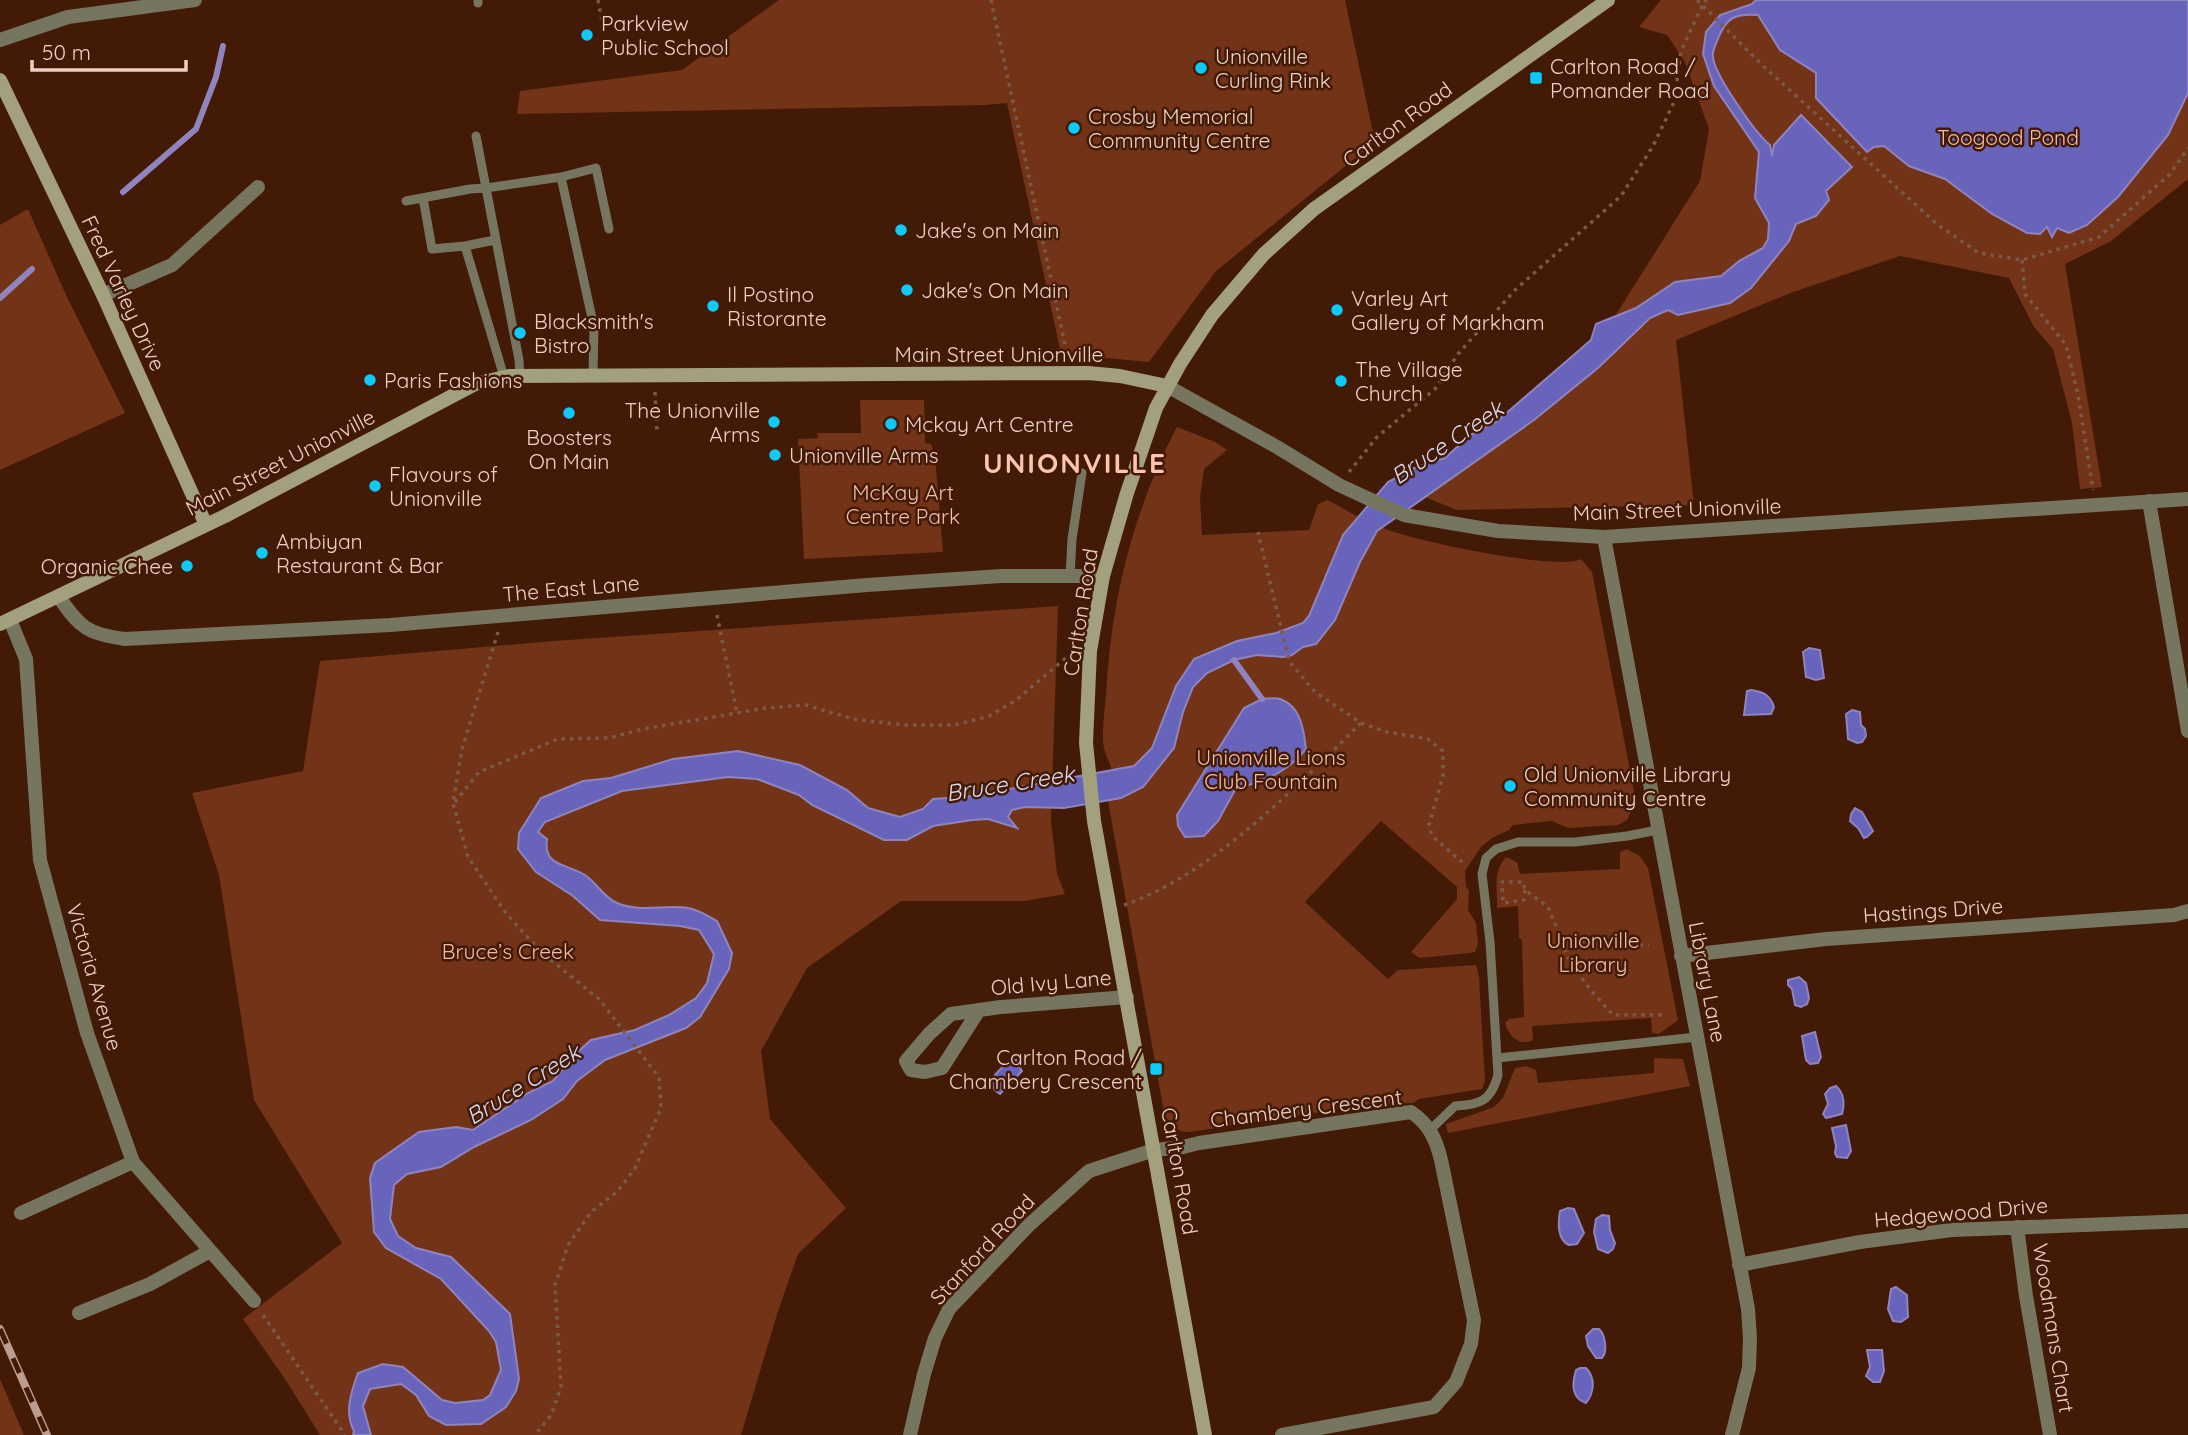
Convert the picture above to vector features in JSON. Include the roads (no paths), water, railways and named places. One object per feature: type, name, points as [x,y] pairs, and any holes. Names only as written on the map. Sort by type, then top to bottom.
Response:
[{"type":"main road","name":"Carlton Road","points":[[1205,1435],[1094,821],[1086,743],[1090,651],[1103,576],[1131,481],[1156,408],[1167,386],[1212,315],[1264,254],[1314,209],[1602,2]]},
{"type":"main road","name":"Fred Varley Drive","points":[[0,80],[103,295],[206,525]]},
{"type":"main road","name":"Main Street Unionville","points":[[5,622],[206,525],[475,384],[504,377],[1088,373],[1120,376],[1167,386]]},
{"type":"street","points":[[0,40],[68,18],[195,0]]},
{"type":"street","points":[[103,295],[172,265],[258,187]]},
{"type":"street","name":"Main Street Unionville","points":[[1167,386],[1339,485],[1404,515],[1498,531],[1604,537],[2188,499]]},
{"type":"street","points":[[2149,501],[2188,731]]},
{"type":"street","name":"Library Lane","points":[[1604,537],[1748,1309],[1751,1338],[1749,1368],[1732,1435]]},
{"type":"street","name":"The East Lane","points":[[59,597],[75,620],[97,635],[125,639],[342,628],[1001,576],[1103,576]]},
{"type":"street","name":"Victoria Avenue","points":[[5,622],[26,659],[40,860],[87,1033],[133,1162],[254,1301]]},
{"type":"street","name":"Hastings Drive","points":[[1681,956],[1826,939],[2174,915],[2188,911]]},
{"type":"street","name":"Old Ivy Lane","points":[[979,1010],[942,1068],[925,1072],[911,1070],[905,1061],[951,1014],[979,1010],[1127,997]]},
{"type":"street","name":"Chambery Crescent","points":[[1154,1150],[1395,1113],[1411,1112],[1430,1130]]},
{"type":"street","points":[[1282,1435],[1434,1407],[1456,1382],[1471,1344],[1474,1320],[1441,1160],[1430,1130]]},
{"type":"street","name":"Stanford Road","points":[[910,1435],[935,1338],[949,1309],[1029,1225],[1089,1171],[1154,1150]]},
{"type":"street","points":[[20,1213],[133,1162]]},
{"type":"street","name":"Hedgewood Drive","points":[[1739,1265],[1952,1230],[2188,1221]]},
{"type":"street","name":"Woodmans Chart","points":[[2017,1227],[2050,1435]]},
{"type":"street","points":[[79,1313],[150,1284],[210,1251]]},
{"type":"lane","points":[[476,136],[520,376]]},
{"type":"lane","points":[[406,201],[561,177],[596,168],[609,229]]},
{"type":"lane","points":[[561,177],[594,327],[593,375]]},
{"type":"lane","points":[[423,198],[432,249],[495,240]]},
{"type":"lane","points":[[465,246],[504,377]]},
{"type":"lane","points":[[1070,577],[1072,539],[1082,473]]},
{"type":"lane","points":[[1430,1130],[1455,1106],[1476,1105],[1494,1092],[1498,1075],[1490,943],[1482,874],[1486,858],[1496,849],[1518,842],[1575,842],[1658,830]]},
{"type":"lane","points":[[1497,1058],[1697,1037]]},
{"type":"waterway","points":[[123,192],[196,129],[216,77],[223,46]]},
{"type":"waterway","points":[[0,298],[32,269]]},
{"type":"waterway","points":[[1234,660],[1262,699]]},
{"type":"railway","points":[[0,1329],[47,1435]]},
{"type":"place","name":"Parkview Public School","points":[[587,35]]},
{"type":"place","name":"Unionville Curling Rink","points":[[1201,68]]},
{"type":"place","name":"Carlton Road / Pomander Road","points":[[1536,78]]},
{"type":"place","name":"Crosby Memorial Community Centre","points":[[1074,128]]},
{"type":"place","name":"Jake's on Main","points":[[901,230]]},
{"type":"place","name":"Jake's On Main","points":[[907,290]]},
{"type":"place","name":"Il Postino Ristorante","points":[[713,306]]},
{"type":"place","name":"Varley Art Gallery of Markham","points":[[1337,310]]},
{"type":"place","name":"Blacksmith's Bistro","points":[[520,333]]},
{"type":"place","name":"Paris Fashions","points":[[370,380]]},
{"type":"place","name":"The Village Church","points":[[1341,381]]},
{"type":"place","name":"Boosters On Main","points":[[569,413]]},
{"type":"place","name":"The Unionville Arms","points":[[774,422]]},
{"type":"place","name":"Mckay Art Centre","points":[[891,424]]},
{"type":"place","name":"Unionville Arms","points":[[775,455]]},
{"type":"place","name":"Flavours of Unionville","points":[[375,486]]},
{"type":"place","name":"Ambiyan Restaurant & Bar","points":[[262,553]]},
{"type":"place","name":"Organic Chee","points":[[187,566]]},
{"type":"place","name":"Old Unionville Library Community Centre","points":[[1510,786]]},
{"type":"place","name":"Carlton Road / Chambery Crescent","points":[[1156,1069]]},
{"type":"district","name":"UNIONVILLE","points":[[1075,462]]},
{"type":"park label","name":"Toogood Pond","points":[[2008,137]]},
{"type":"park label","name":"McKay Art Centre Park","points":[[903,504]]},
{"type":"park label","name":"Unionville Lions Club Fountain","points":[[1271,769]]},
{"type":"park label","name":"Bruce’s Creek","points":[[508,951]]},
{"type":"park label","name":"Unionville Library","points":[[1593,952]]},
{"type":"water label","name":"Bruce Creek","points":[[1447,442]]},
{"type":"water label","name":"Bruce Creek","points":[[1010,783]]},
{"type":"water label","name":"Bruce Creek","points":[[523,1084]]}]
